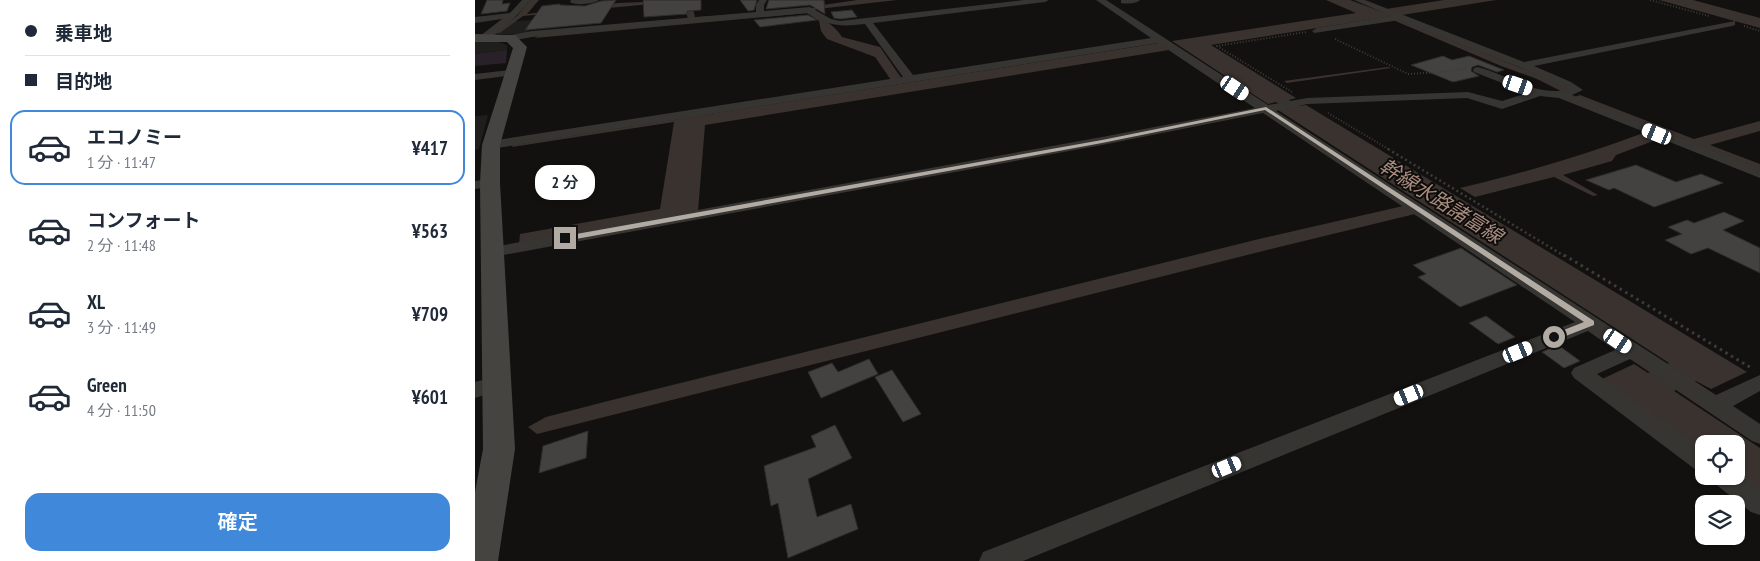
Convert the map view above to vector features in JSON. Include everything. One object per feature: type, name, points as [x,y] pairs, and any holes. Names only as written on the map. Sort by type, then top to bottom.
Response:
[{"type":"street","points":[[485,32],[513,15],[526,0]]},
{"type":"street","points":[[574,2],[595,0]]},
{"type":"street","points":[[760,14],[760,5],[763,0]]},
{"type":"street","points":[[485,32],[532,34],[812,10],[827,21],[836,24],[1045,0]]},
{"type":"street","points":[[1104,2],[1136,0]]},
{"type":"street","points":[[1358,0],[1523,65],[1577,90],[1567,94]]},
{"type":"street","points":[[1104,2],[1273,107],[1591,323],[1760,434]]},
{"type":"street","points":[[485,32],[513,15]]},
{"type":"street","points":[[1317,31],[1402,17]]},
{"type":"street","points":[[867,21],[910,80]]},
{"type":"street","points":[[1523,65],[1732,23]]},
{"type":"street","points":[[480,561],[499,449],[493,252],[482,184],[519,46],[485,32]]},
{"type":"street","points":[[491,145],[910,80],[1168,43]]},
{"type":"street","points":[[1478,70],[1539,93],[1567,94],[1760,174]]},
{"type":"street","points":[[475,77],[511,73]]},
{"type":"street","points":[[493,252],[1102,142],[1307,101],[1468,94],[1495,104],[1507,105],[1539,93]]},
{"type":"street","points":[[991,561],[1591,323]]},
{"type":"street","points":[[1632,350],[1581,373],[1695,456]]},
{"type":"street","points":[[1716,405],[1760,382]]},
{"type":"street","points":[[475,390],[498,384]]},
{"type":"street","points":[[1734,485],[1760,504]]},
{"type":"path","points":[[1650,0],[1760,31]]},
{"type":"path","points":[[1478,70],[1464,68],[1443,72],[1408,74],[1317,31],[1217,46],[1760,373]]},
{"type":"shaded area","points":[[543,19],[525,34],[484,34],[503,22]]},
{"type":"shaded area","points":[[475,41],[496,41],[507,45],[507,50],[475,54]]},
{"type":"shaded area","points":[[507,50],[506,63],[475,66],[475,54]]},
{"type":"shaded area","points":[[488,115],[479,149],[475,150],[475,116]]},
{"type":"water","points":[[530,0],[539,0],[527,14],[618,3],[691,0],[695,17],[808,11],[816,6],[857,0],[897,0],[811,11],[832,25],[842,37],[880,47],[902,79],[891,80],[875,57],[827,39],[821,31],[819,21],[807,13],[535,38],[538,36],[688,19],[683,1],[523,16],[500,33],[495,33],[517,16]]},
{"type":"water","name":"幹線水路諸富線","points":[[1326,0],[1350,0],[1393,16],[1211,45],[1296,98],[1289,100],[1297,106],[1306,105],[1747,372],[1711,389],[1696,381],[1674,391],[1740,435],[1695,435],[1695,449],[1600,380],[1634,364],[1648,373],[1669,363],[1278,110],[1286,108],[1276,102],[1268,104],[1172,41],[1356,13]]},
{"type":"water","points":[[1444,0],[1496,0],[1402,15],[1386,9]]},
{"type":"water","points":[[1659,0],[1693,0],[1760,18],[1760,28]]},
{"type":"water","points":[[1401,19],[1568,87],[1568,91],[1563,92],[1537,79],[1501,66],[1393,20]]},
{"type":"water","points":[[1159,43],[1169,50],[705,125],[698,211],[519,244],[520,234],[660,209],[674,122],[512,147],[513,145]]},
{"type":"water","points":[[1391,68],[1287,83],[1284,81]]},
{"type":"water","points":[[1580,95],[1694,139],[1760,121],[1760,131],[1710,145],[1760,164],[1760,171],[1574,97]]},
{"type":"water","points":[[1646,132],[1661,138],[1616,155],[1612,161],[1563,175],[1598,195],[1593,196],[1554,177],[1475,197],[1460,188],[1554,163]]},
{"type":"water","points":[[1403,206],[1415,214],[537,434],[528,427],[546,417],[608,401],[1255,240]]},
{"type":"water","points":[[1745,438],[1760,448],[1760,495],[1745,483]]},
{"type":"building","points":[[487,0],[503,0],[502,4],[510,3],[507,11],[481,14]]},
{"type":"building","points":[[616,0],[601,23],[525,30],[542,6],[560,4],[585,6],[601,1]]},
{"type":"building","points":[[643,0],[701,0],[701,10],[687,11],[687,14],[644,17]]},
{"type":"building","points":[[740,0],[757,0],[754,10],[748,11]]},
{"type":"building","points":[[769,0],[824,0],[825,14],[810,5],[766,9]]},
{"type":"building","points":[[852,10],[857,17],[834,18],[831,12]]},
{"type":"building","points":[[808,15],[817,20],[760,27],[754,20]]},
{"type":"building","points":[[1443,56],[1452,60],[1469,56],[1504,70],[1497,72],[1478,65],[1472,67],[1471,71],[1479,76],[1453,82],[1411,65]]},
{"type":"building","points":[[1636,165],[1676,182],[1701,174],[1723,183],[1654,207],[1614,188],[1609,190],[1586,180]]},
{"type":"building","points":[[1724,212],[1744,221],[1723,230],[1760,248],[1760,273],[1708,248],[1691,254],[1665,240],[1682,234],[1668,227],[1687,220],[1694,223]]},
{"type":"building","points":[[1461,248],[1517,285],[1460,307],[1418,277],[1426,274],[1413,265]]},
{"type":"building","points":[[1486,316],[1515,337],[1498,344],[1469,323]]},
{"type":"building","points":[[1558,345],[1580,361],[1564,368],[1542,352]]},
{"type":"building","points":[[869,359],[878,374],[821,398],[808,372],[832,363],[838,372]]},
{"type":"building","points":[[892,370],[921,414],[903,422],[875,377]]},
{"type":"building","points":[[835,425],[852,458],[808,479],[817,517],[851,504],[858,529],[788,558],[778,503],[771,506],[764,466],[816,447],[811,436]]},
{"type":"building","points":[[588,431],[586,458],[539,473],[543,446]]},
{"type":"route","points":[[565,238],[1102,142],[1266,108],[1591,323],[1554,337]]}]
